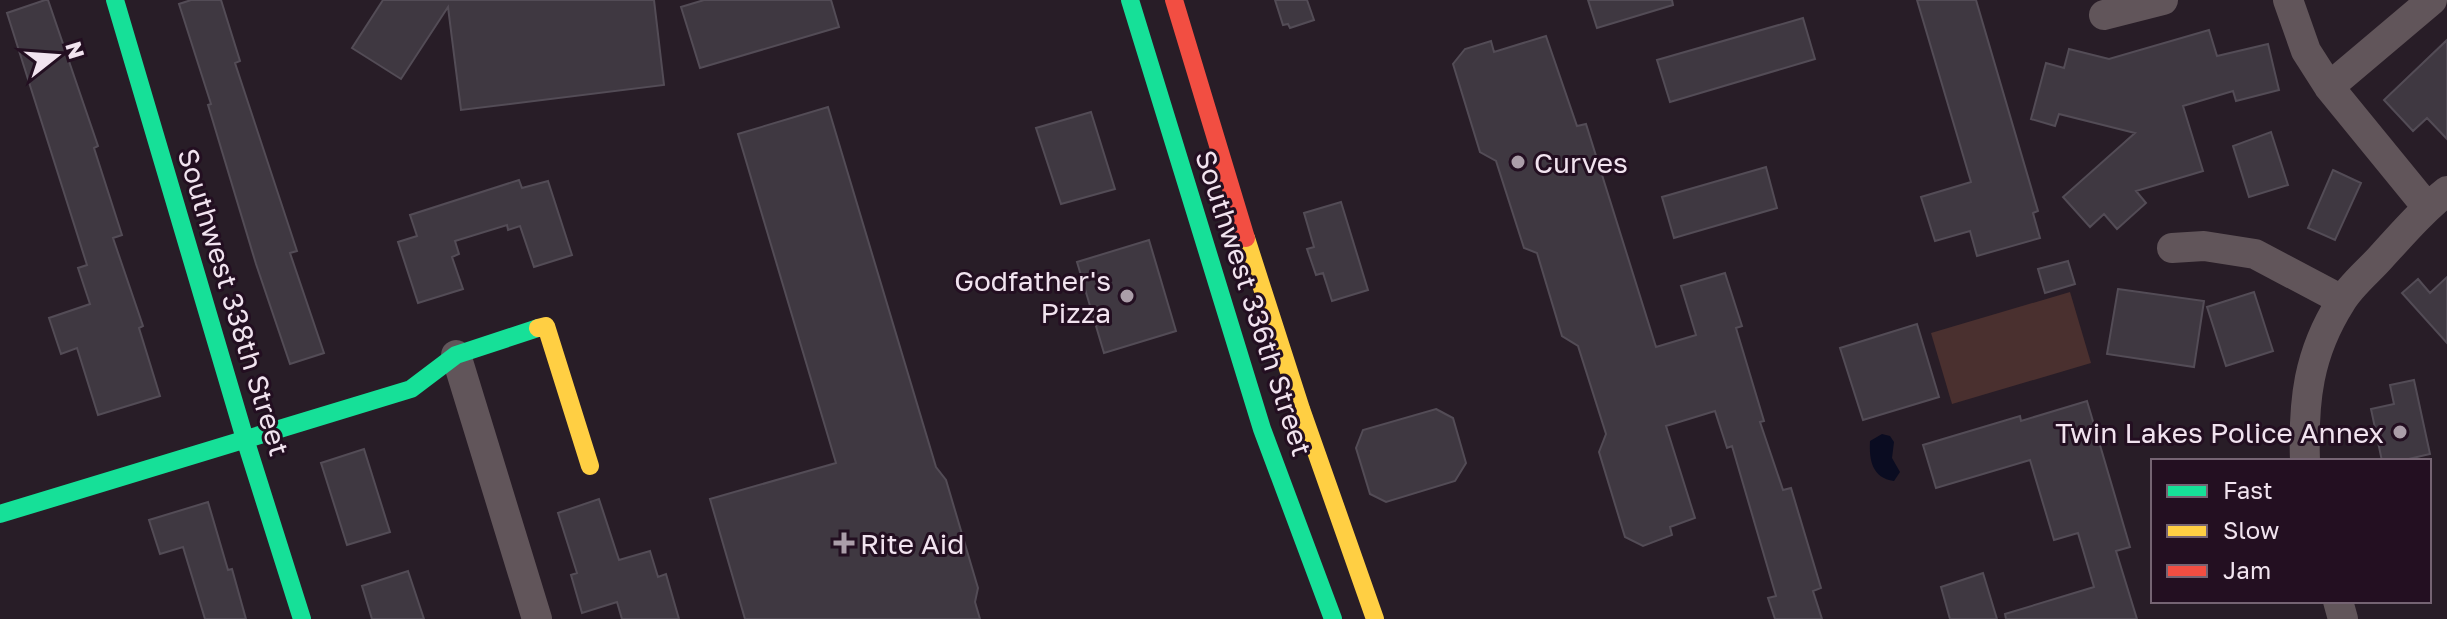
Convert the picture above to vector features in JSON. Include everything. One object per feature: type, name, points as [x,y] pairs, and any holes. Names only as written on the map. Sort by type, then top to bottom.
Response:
[{"type":"main road","name":"Southwest 338th Street","points":[[115,0],[245,439],[302,619]]},
{"type":"main road","name":"Southwest 336th Street","points":[[1130,0],[1262,429],[1333,619]]},
{"type":"main road","name":"Southwest 336th Street","points":[[1174,0],[1301,409],[1375,619]]},
{"type":"main road","points":[[1225,313],[1246,324],[1275,399],[1301,409]]},
{"type":"main road","points":[[0,514],[411,389],[456,355],[546,326],[590,466]]},
{"type":"street","points":[[2104,15],[2163,0]]},
{"type":"street","points":[[2288,0],[2306,51],[2329,87],[2437,199],[2342,300],[2318,345],[2307,383],[2303,417],[2305,459]]},
{"type":"street","points":[[2329,87],[2432,0]]},
{"type":"street","points":[[2172,248],[2204,246],[2255,254],[2342,300]]},
{"type":"street","points":[[456,355],[537,619]]},
{"type":"shaded area","points":[[2070,292],[2091,363],[1952,404],[1931,333]]},
{"type":"water","points":[[1882,434],[1890,436],[1894,442],[1892,458],[1900,472],[1894,481],[1876,472],[1871,461],[1870,441]]},
{"type":"building","points":[[48,0],[98,146],[94,148],[122,235],[113,238],[143,326],[139,328],[160,396],[98,415],[77,348],[61,354],[49,318],[90,304],[78,268],[87,265],[7,13]]},
{"type":"building","points":[[191,0],[221,0],[240,61],[235,63],[297,251],[290,253],[324,353],[290,364],[256,264],[179,4]]},
{"type":"building","points":[[383,0],[654,0],[664,85],[461,110],[448,7],[401,79],[352,48]]},
{"type":"building","points":[[704,0],[831,0],[839,27],[700,68],[681,7]]},
{"type":"building","points":[[1275,0],[1307,0],[1314,20],[1290,28],[1288,24],[1283,25]]},
{"type":"building","points":[[1588,0],[1672,0],[1673,5],[1597,28]]},
{"type":"building","points":[[1917,0],[1976,0],[2038,211],[2033,213],[2040,238],[1977,256],[1970,231],[1935,241],[1921,197],[1971,182]]},
{"type":"building","points":[[1803,18],[1815,59],[1670,102],[1657,60]]},
{"type":"building","points":[[2209,30],[2217,56],[2268,44],[2279,90],[2236,101],[2233,91],[2183,106],[2203,171],[2136,191],[2146,203],[2117,229],[2104,214],[2090,227],[2063,197],[2135,133],[2059,114],[2055,126],[2031,119],[2046,63],[2064,68],[2069,49],[2109,59]]},
{"type":"building","points":[[1546,36],[1577,126],[1586,124],[1656,347],[1696,335],[1681,286],[1725,273],[1742,326],[1736,328],[1764,421],[1760,422],[1783,490],[1791,488],[1821,588],[1813,591],[1822,619],[1775,619],[1768,598],[1776,596],[1732,446],[1727,448],[1715,411],[1666,426],[1695,518],[1670,527],[1672,535],[1643,546],[1625,537],[1599,452],[1606,434],[1578,346],[1562,336],[1537,253],[1524,248],[1496,161],[1480,152],[1453,64],[1465,49],[1491,41],[1494,52]]},
{"type":"building","points":[[2447,40],[2447,139],[2427,118],[2413,131],[2384,100]]},
{"type":"building","points":[[828,107],[936,467],[946,480],[978,588],[975,602],[980,619],[745,619],[710,499],[836,463],[738,134]]},
{"type":"building","points":[[1091,112],[1115,189],[1061,204],[1036,128]]},
{"type":"building","points":[[2271,132],[2288,185],[2249,197],[2233,146]]},
{"type":"building","points":[[1766,167],[1777,208],[1674,238],[1662,197]]},
{"type":"building","points":[[2333,170],[2361,183],[2335,240],[2308,228]]},
{"type":"building","points":[[519,180],[522,188],[548,181],[572,255],[534,267],[520,226],[508,230],[507,225],[455,241],[459,254],[452,257],[463,289],[418,303],[398,242],[417,236],[410,215]]},
{"type":"building","points":[[1341,202],[1368,290],[1332,301],[1323,273],[1316,275],[1307,249],[1314,247],[1304,213]]},
{"type":"building","name":"Godfather's Pizza","points":[[1149,240],[1176,331],[1104,353],[1077,262]]},
{"type":"building","points":[[2068,261],[2075,284],[2045,293],[2038,269]]},
{"type":"building","points":[[2447,277],[2447,343],[2402,293],[2418,279],[2430,293]]},
{"type":"building","points":[[2118,289],[2204,301],[2194,367],[2107,354]]},
{"type":"building","points":[[2254,292],[2273,351],[2226,366],[2207,307]]},
{"type":"building","points":[[1917,324],[1939,397],[1863,420],[1840,348]]},
{"type":"building","name":"Twin Lakes Police Annex","points":[[2414,380],[2430,454],[2409,459],[2382,459],[2371,409],[2394,404],[2390,385]]},
{"type":"building","points":[[2087,401],[2130,547],[2116,551],[2137,619],[2006,619],[2005,614],[2094,587],[2078,533],[2054,540],[2030,460],[1936,488],[1923,445],[2020,416],[2021,421]]},
{"type":"building","points":[[1436,409],[1453,418],[1466,463],[1455,481],[1386,502],[1370,494],[1356,448],[1363,430]]},
{"type":"building","points":[[364,449],[390,532],[347,545],[321,463]]},
{"type":"building","points":[[599,499],[619,560],[650,551],[658,577],[666,574],[679,619],[622,619],[617,602],[582,613],[571,575],[577,573],[558,513]]},
{"type":"building","points":[[208,502],[246,619],[205,619],[183,547],[160,554],[149,520]]},
{"type":"building","points":[[408,571],[424,619],[372,619],[362,586]]},
{"type":"building","points":[[1983,573],[1997,619],[1950,619],[1941,587]]},
{"type":"traffic: fast","points":[[115,0],[245,439],[302,619]]},
{"type":"traffic: fast","points":[[1130,0],[1262,429],[1333,619]]},
{"type":"traffic: fast","points":[[0,514],[411,389],[456,355],[538,328]]},
{"type":"traffic: slow","points":[[1246,238],[1301,409],[1375,619]]},
{"type":"traffic: slow","points":[[538,328],[546,326],[590,466]]},
{"type":"traffic: jam","points":[[1174,0],[1246,238]]},
{"type":"place","name":"Curves","points":[[1518,162]]},
{"type":"place","name":"Godfather's Pizza","points":[[1127,296]]},
{"type":"place","name":"Twin Lakes Police Annex","points":[[2400,432]]},
{"type":"place","name":"Rite Aid","points":[[844,543]]}]
